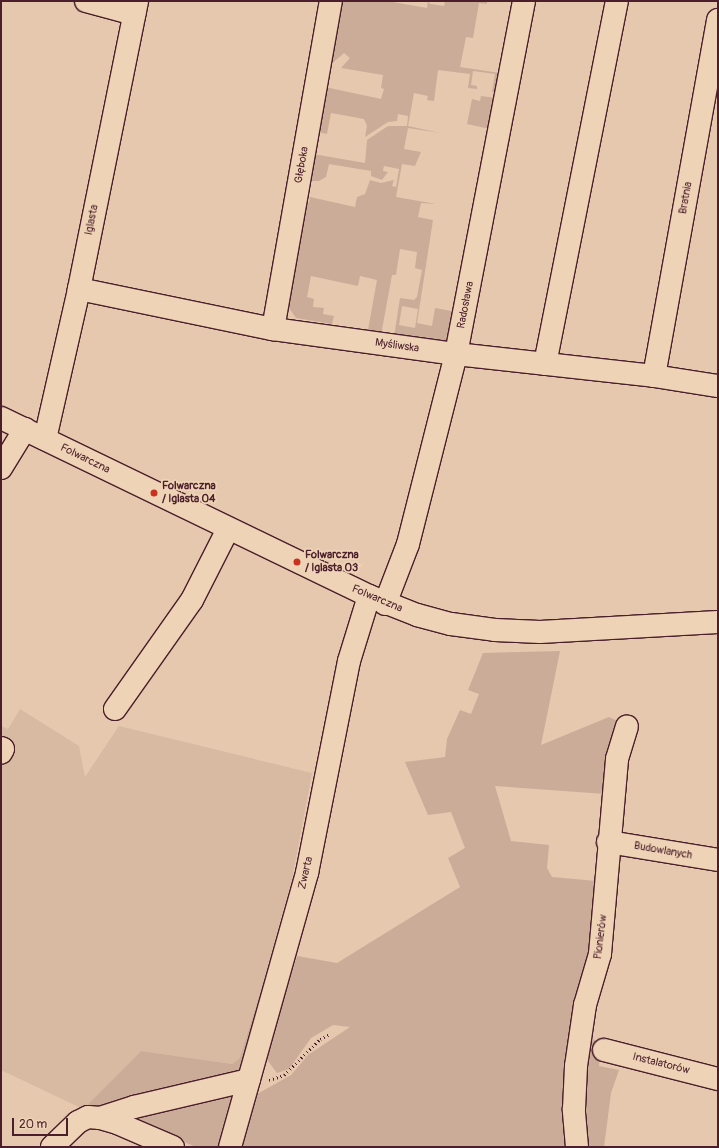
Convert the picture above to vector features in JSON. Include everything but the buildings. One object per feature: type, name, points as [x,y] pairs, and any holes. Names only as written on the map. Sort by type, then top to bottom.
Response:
[{"type":"street","points":[[86,1],[135,7]]},
{"type":"street","name":"Głęboka","points":[[273,329],[331,1]]},
{"type":"street","name":"Radosława","points":[[377,600],[408,544],[456,354],[524,1]]},
{"type":"street","points":[[545,364],[617,1]]},
{"type":"street","name":"Iglasta","points":[[45,439],[78,290],[135,7]]},
{"type":"street","name":"Bratnia","points":[[654,376],[718,20]]},
{"type":"street","name":"Myśliwska","points":[[78,290],[273,329],[456,354],[654,376],[718,386]]},
{"type":"street","name":"Folwarczna","points":[[1,418],[377,600],[451,624],[495,630],[540,632],[718,622]]},
{"type":"street","points":[[1,468],[25,429]]},
{"type":"street","points":[[115,709],[192,600],[228,529]]},
{"type":"street","name":"Zwarta","points":[[230,1147],[307,874],[349,661],[377,600]]},
{"type":"street","name":"Pionierów","points":[[577,1147],[574,1109],[576,1066],[585,1005],[600,954],[608,842],[617,759],[627,727]]},
{"type":"street","points":[[1,748],[3,749],[1,753]]},
{"type":"street","name":"Budowlanych","points":[[608,842],[718,860]]},
{"type":"street","name":"Instalatorów","points":[[604,1050],[718,1079]]},
{"type":"street","points":[[52,1147],[78,1122],[88,1118],[100,1118],[134,1107],[249,1080]]},
{"type":"street","points":[[100,1118],[174,1147]]},
{"type":"path","points":[[249,1080],[266,1080],[284,1075],[320,1039],[330,1034]]},
{"type":"shaded area","points":[[340,1],[387,1],[427,8],[428,1],[430,4],[444,6],[445,1],[487,1],[487,4],[479,3],[473,38],[466,37],[460,67],[500,73],[497,93],[492,92],[495,74],[473,71],[471,85],[477,86],[477,89],[468,88],[470,74],[438,70],[434,101],[427,100],[428,96],[414,93],[408,126],[440,133],[408,128],[404,149],[421,152],[415,166],[402,164],[396,197],[436,204],[421,203],[418,217],[433,220],[417,323],[432,326],[435,308],[457,312],[452,340],[446,344],[394,337],[400,298],[414,300],[417,297],[422,270],[415,268],[417,252],[400,249],[396,275],[392,275],[381,335],[370,333],[368,330],[377,280],[360,276],[358,286],[311,276],[307,297],[314,299],[313,307],[324,308],[323,314],[334,316],[332,324],[296,318],[287,305],[305,203],[309,203],[310,197],[355,207],[357,197],[365,194],[370,180],[381,183],[394,180],[392,186],[396,187],[399,169],[384,166],[383,171],[388,172],[382,180],[371,176],[371,171],[329,164],[326,177],[319,181],[309,181],[313,154],[365,163],[367,140],[388,126],[407,126],[408,116],[398,114],[397,121],[388,122],[365,137],[367,126],[364,119],[331,113],[327,134],[317,132],[325,87],[381,99],[384,89],[381,88],[383,75],[341,68],[350,58],[344,53],[329,66]],"holes":[[[402,306],[418,309],[415,328],[399,325]]]},
{"type":"shaded area","points":[[481,96],[496,98],[490,129],[467,124],[472,99],[480,101]]},
{"type":"shaded area","points":[[560,651],[541,745],[609,717],[622,723],[605,794],[495,786],[511,841],[549,845],[547,868],[552,877],[596,881],[573,1147],[238,1147],[252,1097],[291,1075],[308,1055],[350,1027],[333,1025],[311,1038],[289,1069],[277,1073],[265,1057],[297,956],[337,963],[460,887],[448,858],[465,848],[451,812],[428,815],[405,762],[445,757],[447,739],[460,710],[471,714],[479,694],[468,690],[483,653]]},
{"type":"shaded area","points":[[20,709],[79,746],[85,777],[119,726],[312,773],[292,879],[241,1058],[232,1064],[141,1051],[83,1109],[1,1070],[1,726],[8,729]]},
{"type":"shaded area","points":[[265,977],[271,980],[242,1069],[212,1083],[83,1109],[141,1051],[232,1064],[240,1058]]},
{"type":"shaded area","points":[[586,1036],[601,1043],[599,1066],[619,1070],[611,1093],[604,1147],[584,1147]]},
{"type":"shaded area","points":[[238,1087],[220,1147],[196,1147],[126,1117]]},
{"type":"place","name":"Folwarczna / Iglasta 04","points":[[154,493]]},
{"type":"place","name":"Folwarczna / Iglasta 03","points":[[297,562]]}]
